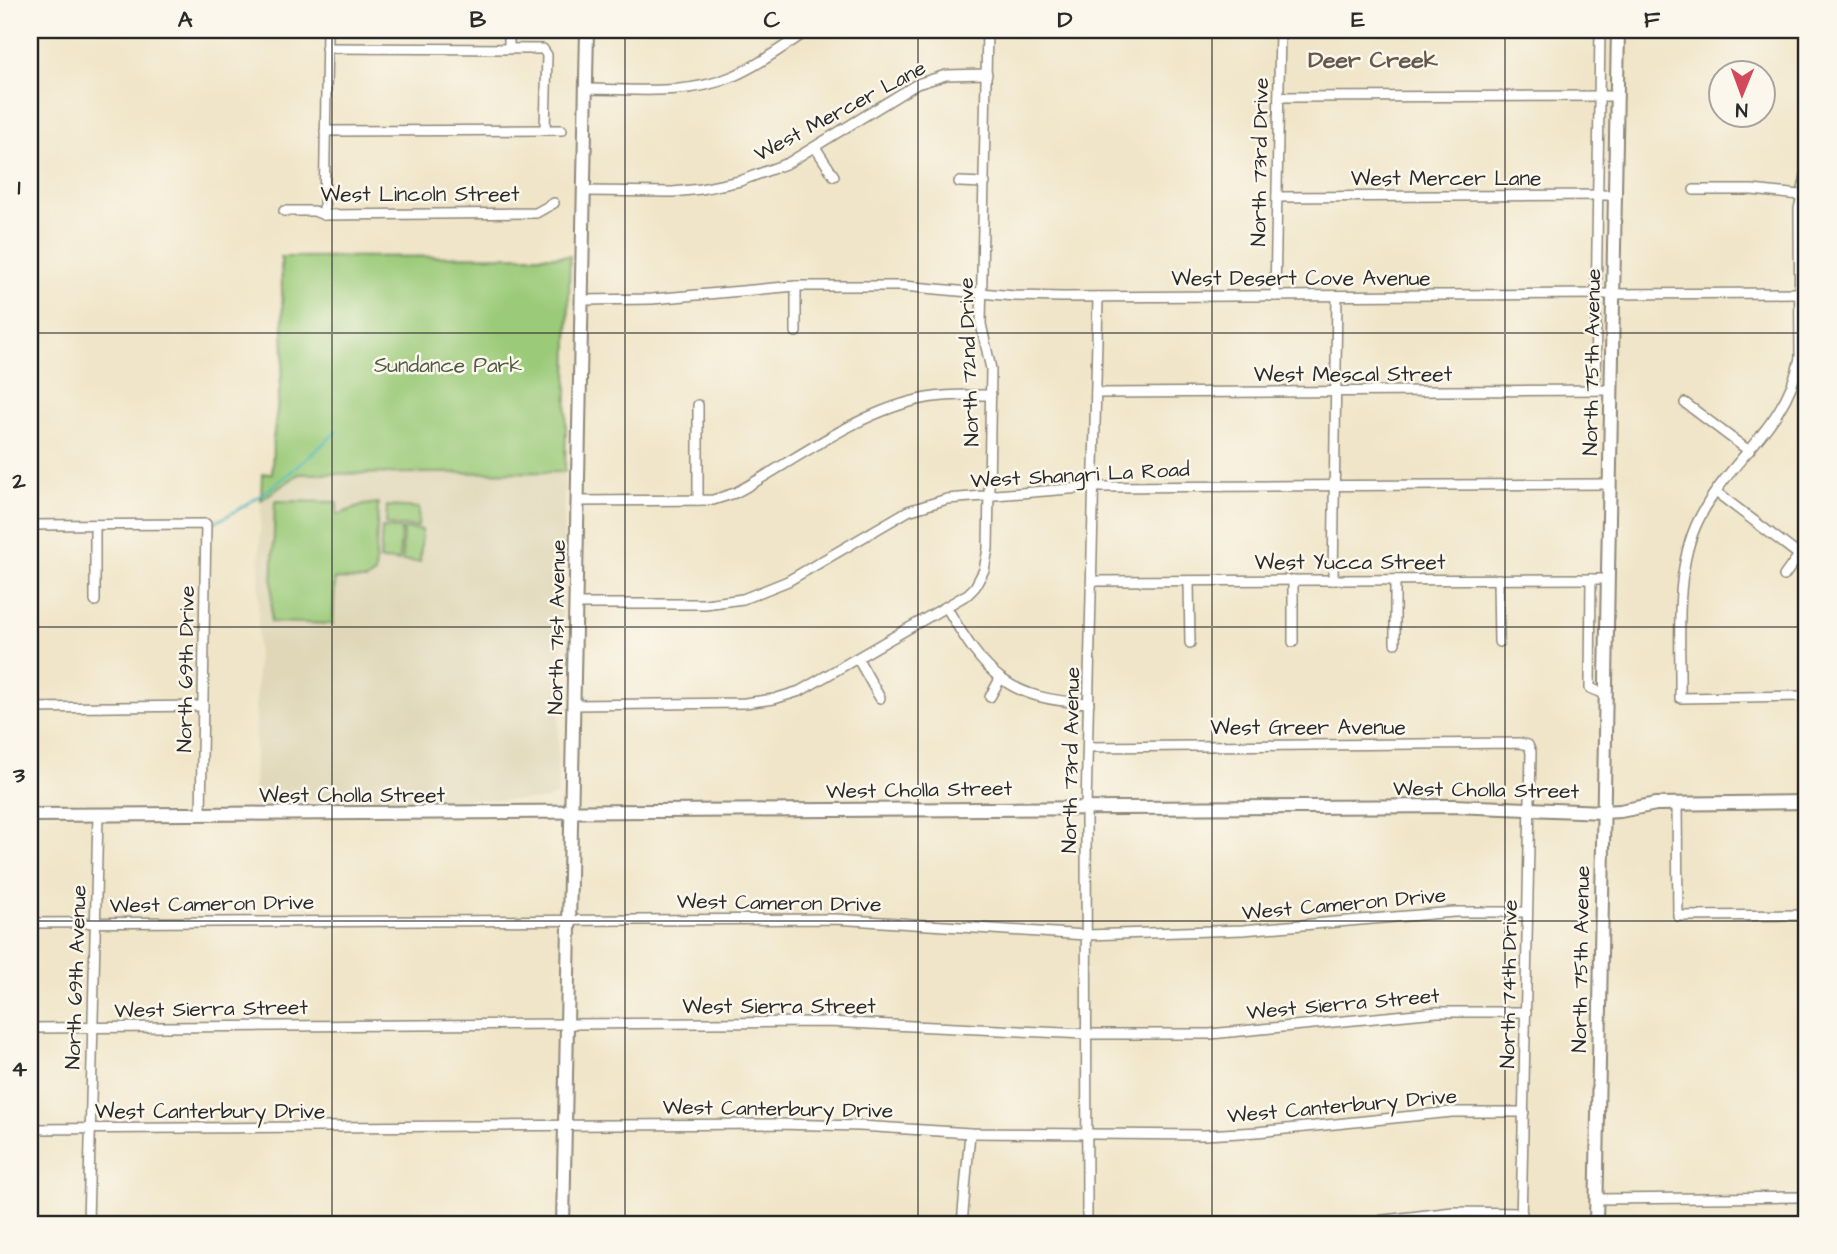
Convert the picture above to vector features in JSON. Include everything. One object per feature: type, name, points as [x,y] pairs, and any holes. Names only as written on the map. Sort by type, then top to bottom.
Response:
[{"type":"street","points":[[324,215],[327,30]]},
{"type":"street","points":[[509,30],[509,48]]},
{"type":"street","name":"North 71st Avenue","points":[[562,1224],[587,30]]},
{"type":"street","points":[[586,89],[676,90],[702,87],[740,73],[809,30]]},
{"type":"street","name":"North 72nd Drive","points":[[947,608],[975,587],[984,570],[988,549],[991,369],[981,324],[987,30]]},
{"type":"street","name":"North 73rd Drive","points":[[1275,296],[1280,30]]},
{"type":"street","name":"North 75th Avenue","points":[[1595,390],[1600,30]]},
{"type":"street","name":"North 75th Avenue","points":[[1595,1224],[1618,30]]},
{"type":"street","points":[[326,48],[543,49],[547,55],[545,130]]},
{"type":"street","name":"West Mercer Lane","points":[[584,191],[673,192],[713,187],[756,176],[788,163],[917,84],[946,75],[987,74]]},
{"type":"street","points":[[1279,97],[1616,96]]},
{"type":"street","points":[[325,131],[562,130]]},
{"type":"street","points":[[815,147],[834,176]]},
{"type":"street","points":[[1807,171],[1800,195],[1803,293],[1797,375],[1776,418],[1716,492],[1698,522],[1684,569],[1680,698],[1807,696]]},
{"type":"street","points":[[959,182],[985,183]]},
{"type":"street","points":[[1694,190],[1752,190],[1800,195]]},
{"type":"street","name":"West Mercer Lane","points":[[1277,197],[1615,195]]},
{"type":"street","name":"West Lincoln Street","points":[[284,211],[314,211],[324,215],[536,213],[554,203]]},
{"type":"street","points":[[796,286],[796,332]]},
{"type":"street","name":"West Desert Cove Avenue","points":[[582,300],[652,299],[796,286],[903,286],[1029,297],[1803,293]]},
{"type":"street","points":[[1334,580],[1337,296]]},
{"type":"street","name":"North 73rd Avenue","points":[[1087,1224],[1086,808],[1098,297]]},
{"type":"street","name":"West Mescal Street","points":[[1096,393],[1611,390]]},
{"type":"street","points":[[578,501],[713,500],[735,493],[861,421],[894,407],[938,397],[991,395]]},
{"type":"street","points":[[1685,403],[1749,451]]},
{"type":"street","points":[[698,405],[698,500]]},
{"type":"street","name":"West Shangri La Road","points":[[577,604],[705,604],[743,599],[788,582],[921,506],[947,499],[1094,487],[1609,484]]},
{"type":"street","points":[[1716,492],[1807,561]]},
{"type":"street","name":"North 69th Drive","points":[[95,525],[206,524],[201,815]]},
{"type":"street","points":[[30,525],[95,525],[95,601]]},
{"type":"street","points":[[1784,576],[1807,544]]},
{"type":"street","points":[[1498,579],[1499,642]]},
{"type":"street","points":[[1591,579],[1590,688],[1605,694]]},
{"type":"street","name":"West Yucca Street","points":[[1092,581],[1608,579]]},
{"type":"street","points":[[1293,580],[1293,642]]},
{"type":"street","points":[[1395,580],[1395,643]]},
{"type":"street","points":[[1189,581],[1189,643]]},
{"type":"street","points":[[574,705],[745,703],[774,699],[800,691],[947,608],[969,646],[1000,679],[1042,699],[1089,703]]},
{"type":"street","points":[[858,659],[880,698]]},
{"type":"street","points":[[990,697],[1000,679]]},
{"type":"street","points":[[30,708],[203,706]]},
{"type":"street","name":"West Greer Avenue","points":[[1088,747],[1528,745]]},
{"type":"street","name":"North 74th Drive","points":[[1521,1224],[1531,752],[1528,745]]},
{"type":"street","name":"West Cholla Street","points":[[30,815],[1453,806],[1603,813],[1656,804],[1807,802]]},
{"type":"street","points":[[1677,803],[1678,916],[1807,915]]},
{"type":"street","name":"North 69th Avenue","points":[[88,1224],[98,814]]},
{"type":"street","name":"West Cameron Drive","points":[[30,923],[835,919],[1086,935],[1243,930],[1454,912],[1527,912]]},
{"type":"street","name":"West Sierra Street","points":[[30,1028],[827,1022],[1086,1034],[1210,1034],[1437,1012],[1526,1012]]},
{"type":"street","name":"West Canterbury Drive","points":[[30,1129],[804,1124],[970,1133],[1205,1135],[1452,1112],[1524,1112]]},
{"type":"street","points":[[962,1224],[970,1133]]},
{"type":"street","points":[[1596,1199],[1807,1197]]},
{"type":"street","points":[[1350,1224],[1453,1212],[1522,1213]]},
{"type":"shaded area","points":[[565,472],[557,795],[546,800],[254,800],[261,500],[299,474]]},
{"type":"green space","name":"Sundance Park","points":[[570,256],[565,472],[299,474],[261,500],[262,474],[272,473],[273,440],[284,356],[281,257]]},
{"type":"green space","points":[[275,501],[337,502],[337,515],[378,503],[375,574],[366,580],[335,579],[333,624],[271,622]]},
{"type":"green space","points":[[387,506],[419,508],[418,527],[386,525]]},
{"type":"green space","points":[[382,528],[401,529],[399,561],[380,560]]},
{"type":"green space","points":[[403,529],[422,530],[420,562],[402,561]]},
{"type":"waterway","points":[[209,525],[244,506],[277,483],[337,431]]},
{"type":"district","name":"Deer Creek","points":[[1373,60]]}]
